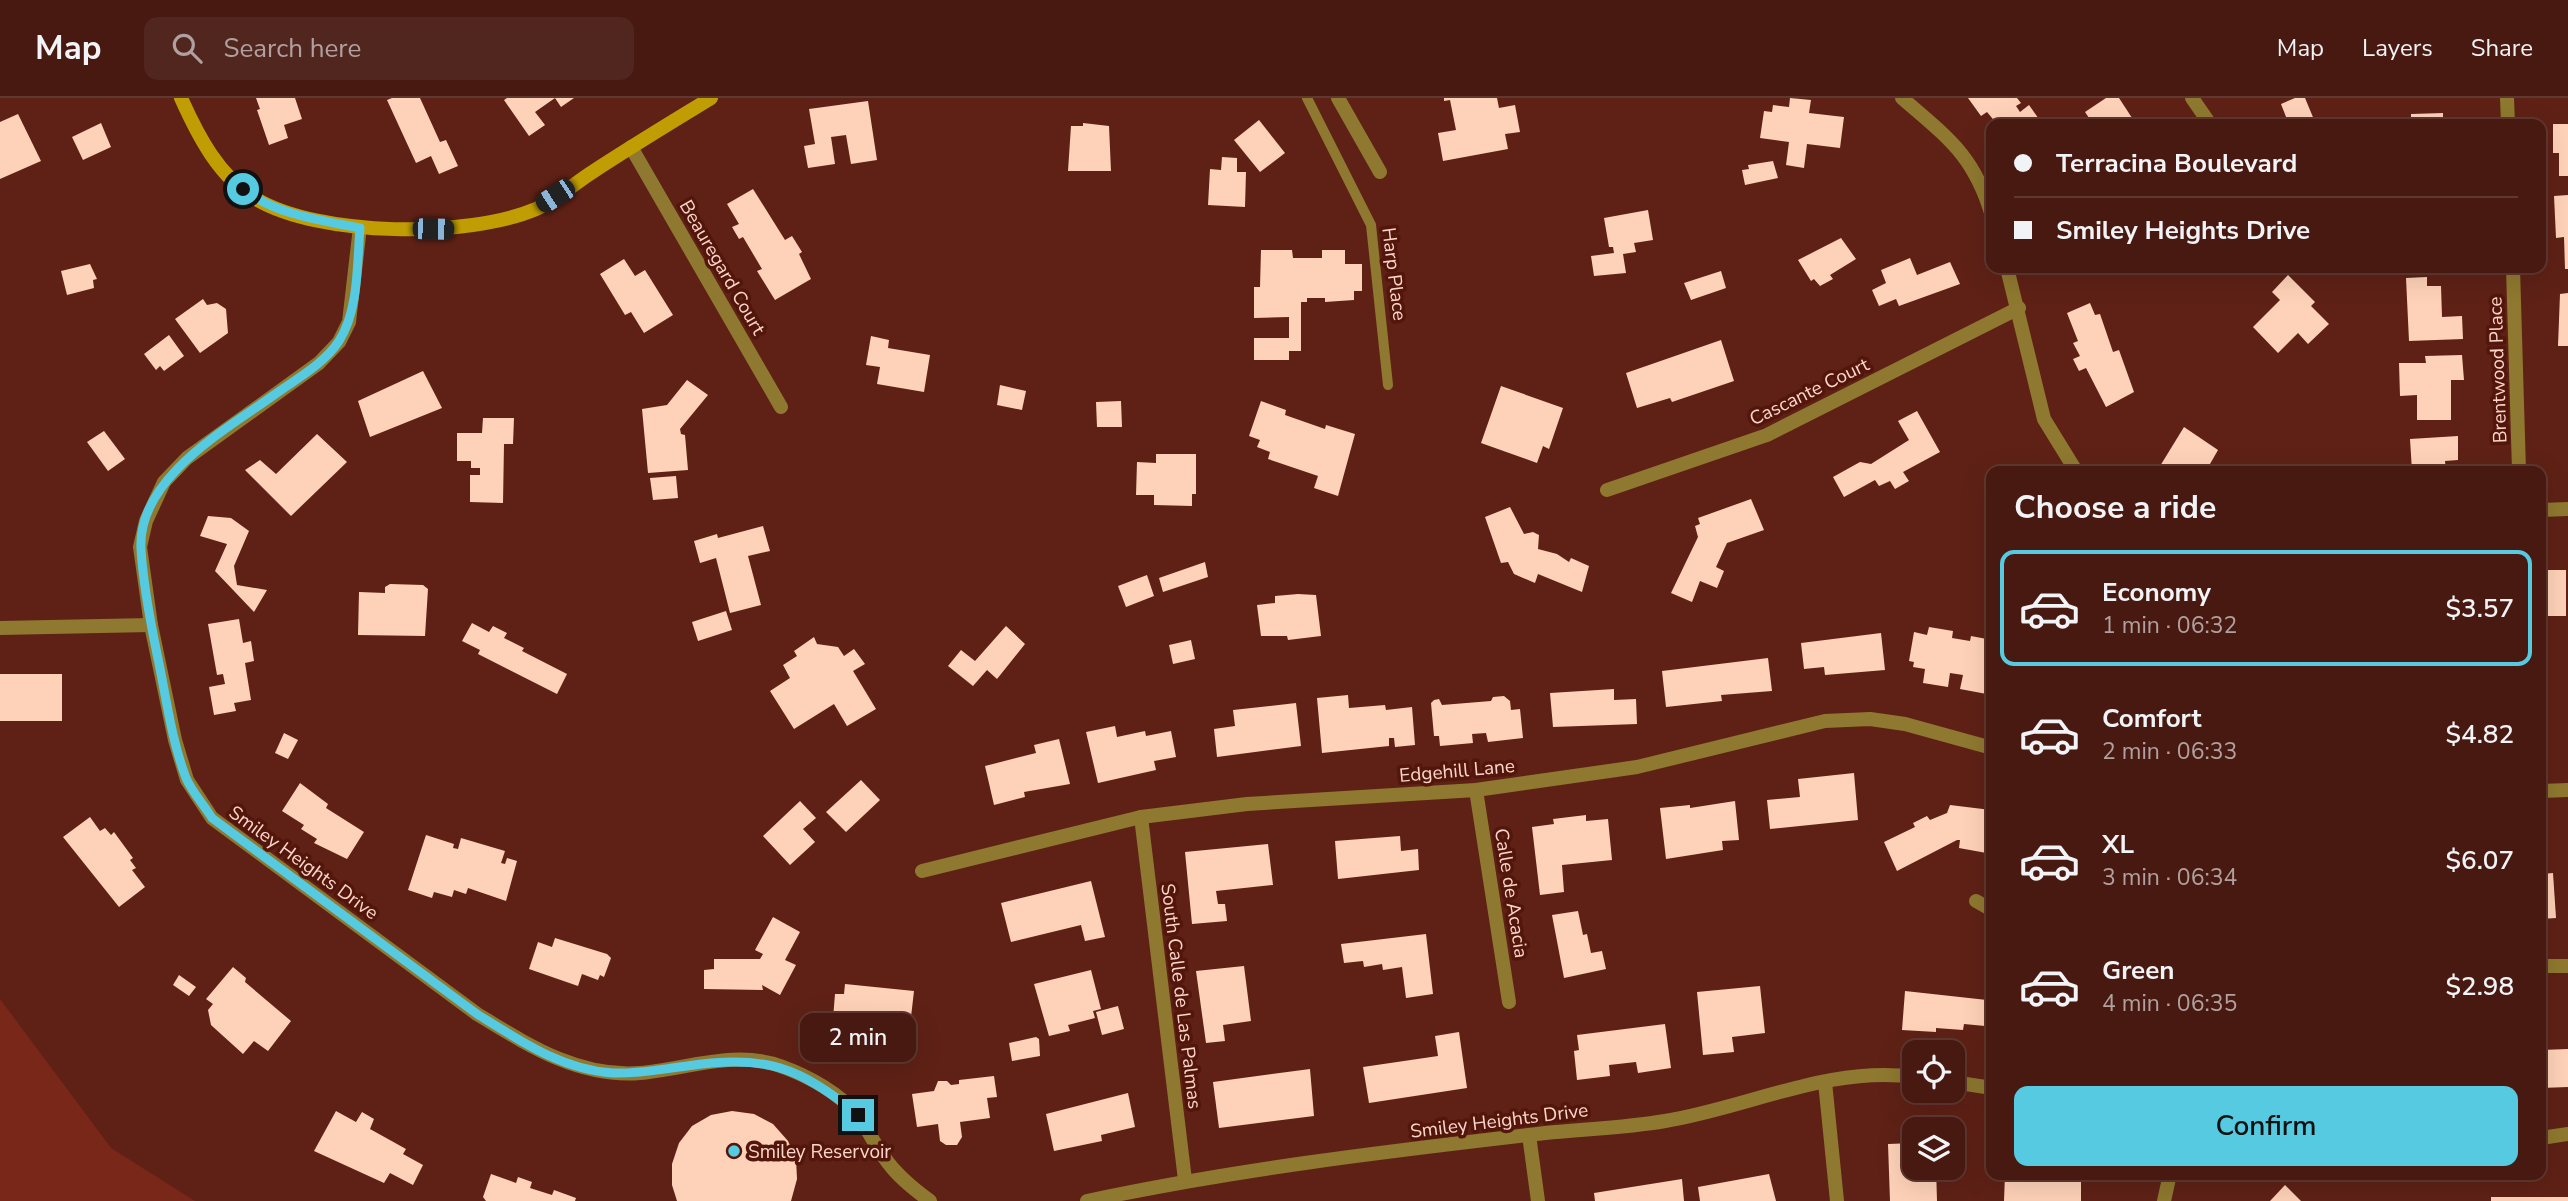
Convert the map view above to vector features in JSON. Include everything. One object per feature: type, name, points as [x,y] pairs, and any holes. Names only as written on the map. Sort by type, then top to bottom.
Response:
[{"type":"main road","points":[[181,98],[210,153],[230,178],[256,200],[296,215],[360,228],[457,229],[536,209],[711,98]]},
{"type":"street","points":[[1338,98],[1380,172]]},
{"type":"street","points":[[1902,98],[1962,150],[1982,183],[1986,196]]},
{"type":"street","points":[[2192,98],[2207,119]]},
{"type":"street","points":[[2508,98],[2508,119]]},
{"type":"street","name":"Beauregard Court","points":[[631,148],[781,407]]},
{"type":"street","name":"Smiley Heights Drive","points":[[360,228],[349,322],[339,342],[318,363],[187,458],[164,482],[146,521],[141,547],[151,625],[175,740],[187,780],[212,818],[477,1014],[521,1041],[566,1063],[610,1073],[640,1073],[737,1060],[780,1065],[832,1094],[858,1115],[884,1157],[908,1185],[930,1201]]},
{"type":"street","points":[[2008,273],[2044,419],[2073,466]]},
{"type":"street","name":"Brentwood Place","points":[[2513,273],[2519,466]]},
{"type":"street","name":"Cascante Court","points":[[1607,490],[1767,435],[2019,308]]},
{"type":"street","points":[[2546,510],[2568,509]]},
{"type":"street","points":[[0,628],[151,625]]},
{"type":"street","name":"Edgehill Lane","points":[[922,871],[1141,817],[1247,804],[1476,790],[1637,767],[1825,721],[1870,719],[1905,724],[1986,746]]},
{"type":"street","name":"Calle de Acacia","points":[[1476,790],[1509,1002]]},
{"type":"street","points":[[2546,791],[2568,790]]},
{"type":"street","name":"South Calle de Las Palmas","points":[[1141,817],[1185,1180]]},
{"type":"street","points":[[1976,901],[1986,907]]},
{"type":"street","points":[[2546,966],[2568,966]]},
{"type":"street","name":"Smiley Heights Drive","points":[[1087,1201],[1185,1180],[1529,1135],[1662,1122],[1825,1082],[1902,1076]]},
{"type":"street","points":[[1825,1082],[1838,1201]]},
{"type":"street","points":[[1965,1084],[1986,1087]]},
{"type":"street","points":[[2546,1137],[2568,1134]]},
{"type":"street","points":[[1529,1135],[1538,1201]]},
{"type":"street","points":[[2164,1201],[2169,1180]]},
{"type":"lane","name":"Harp Place","points":[[1307,98],[1371,225],[1388,385]]},
{"type":"shaded area","points":[[0,999],[111,1148],[195,1201],[0,1201]]},
{"type":"building","points":[[256,98],[295,98],[302,119],[284,125],[288,138],[269,145],[257,110],[260,109]]},
{"type":"building","points":[[420,98],[440,142],[446,140],[458,166],[439,174],[431,156],[416,163],[387,100]]},
{"type":"building","points":[[555,98],[535,112],[545,125],[529,136],[504,100]]},
{"type":"building","points":[[555,98],[574,98],[561,107]]},
{"type":"building","points":[[1444,98],[1497,98],[1499,108],[1515,105],[1520,132],[1505,134],[1508,149],[1443,161],[1438,133],[1456,130],[1450,100],[1444,101]]},
{"type":"building","points":[[1790,98],[1811,100],[1809,113],[1844,117],[1840,148],[1807,144],[1804,168],[1786,165],[1789,142],[1760,138],[1764,111],[1772,112],[1773,105],[1789,107]]},
{"type":"building","points":[[1968,98],[2017,98],[2021,103],[2016,106],[2020,112],[2029,105],[2039,119],[1993,119],[1987,112],[1981,116]]},
{"type":"building","points":[[2106,98],[2119,98],[2133,119],[2090,119],[2085,112]]},
{"type":"building","points":[[2295,98],[2305,98],[2314,119],[2287,119],[2281,104]]},
{"type":"building","points":[[868,101],[877,160],[851,164],[846,135],[831,137],[835,164],[808,168],[804,146],[815,144],[809,109]]},
{"type":"building","points":[[2443,113],[2443,119],[2411,119],[2411,114]]},
{"type":"building","points":[[18,114],[41,161],[0,179],[0,122]]},
{"type":"building","points":[[1259,120],[1285,153],[1260,172],[1234,140]]},
{"type":"building","points":[[101,123],[111,147],[83,160],[72,137]]},
{"type":"building","points":[[1083,123],[1109,126],[1111,171],[1068,171],[1071,126],[1083,126]]},
{"type":"building","points":[[2553,124],[2568,124],[2568,176],[2559,176],[2559,153],[2553,153]]},
{"type":"building","points":[[1222,157],[1237,158],[1237,172],[1246,172],[1245,207],[1208,205],[1210,169],[1221,170]]},
{"type":"building","points":[[1773,161],[1778,178],[1745,185],[1742,170],[1749,169],[1748,165]]},
{"type":"building","points":[[753,189],[785,240],[792,236],[802,252],[799,254],[811,279],[775,300],[757,271],[762,269],[743,237],[739,239],[732,227],[739,224],[727,204]]},
{"type":"building","points":[[2568,195],[2568,269],[2565,269],[2564,237],[2556,238],[2554,196]]},
{"type":"building","points":[[1648,210],[1653,240],[1634,243],[1636,252],[1623,254],[1626,273],[1594,276],[1591,256],[1614,253],[1613,247],[1609,247],[1604,218]]},
{"type":"building","points":[[1841,238],[1856,259],[1830,275],[1833,279],[1820,286],[1814,279],[1811,281],[1798,260]]},
{"type":"building","points":[[1261,250],[1292,250],[1293,258],[1322,258],[1322,250],[1345,250],[1345,264],[1362,264],[1362,291],[1354,291],[1354,300],[1325,302],[1325,298],[1307,298],[1307,302],[1301,302],[1301,351],[1289,351],[1289,360],[1254,360],[1254,338],[1289,338],[1289,317],[1254,318],[1254,287],[1260,287]]},
{"type":"building","points":[[1910,258],[1917,275],[1950,262],[1960,284],[1899,306],[1896,299],[1879,306],[1872,290],[1886,283],[1881,270]]},
{"type":"building","points":[[624,259],[635,276],[645,270],[673,315],[644,333],[631,312],[625,315],[600,274]]},
{"type":"building","points":[[90,264],[97,279],[93,280],[94,288],[67,295],[61,271]]},
{"type":"building","points":[[1721,271],[1726,288],[1691,300],[1684,283]]},
{"type":"building","points":[[2288,275],[2315,302],[2311,306],[2329,324],[2308,344],[2298,333],[2278,353],[2253,327],[2280,300],[2272,292]]},
{"type":"building","points":[[2427,277],[2427,286],[2441,286],[2442,317],[2462,316],[2463,339],[2409,341],[2406,278]]},
{"type":"building","points":[[2568,293],[2568,346],[2558,346],[2560,294]]},
{"type":"building","points":[[203,299],[207,305],[217,303],[226,309],[228,333],[200,353],[175,319]]},
{"type":"building","points":[[2090,303],[2095,315],[2100,314],[2113,352],[2119,350],[2134,392],[2106,407],[2086,368],[2079,371],[2073,359],[2080,356],[2073,343],[2078,341],[2067,313]]},
{"type":"building","points":[[169,335],[184,356],[164,371],[160,366],[156,370],[144,354]]},
{"type":"building","points":[[871,336],[889,340],[888,348],[930,355],[924,392],[877,384],[880,367],[866,365]]},
{"type":"building","points":[[1721,340],[1734,381],[1672,402],[1670,398],[1637,408],[1626,373]]},
{"type":"building","points":[[2462,355],[2464,380],[2451,380],[2451,420],[2417,420],[2417,395],[2400,396],[2399,363],[2426,363],[2425,356]]},
{"type":"building","points":[[423,371],[442,408],[370,437],[358,401]]},
{"type":"building","points":[[687,380],[708,395],[680,429],[681,434],[685,435],[688,470],[648,473],[642,409],[667,405]]},
{"type":"building","points":[[1000,385],[1026,391],[1022,410],[997,405]]},
{"type":"building","points":[[1501,386],[1563,408],[1549,449],[1543,446],[1537,463],[1481,443]]},
{"type":"building","points":[[1121,401],[1122,427],[1097,427],[1096,402]]},
{"type":"building","points":[[1261,401],[1286,410],[1285,415],[1325,429],[1326,425],[1355,434],[1338,496],[1314,488],[1318,476],[1268,459],[1270,452],[1257,447],[1260,440],[1249,436]]},
{"type":"building","points":[[1917,411],[1940,452],[1903,472],[1909,481],[1895,489],[1890,481],[1879,486],[1875,480],[1844,497],[1833,477],[1860,462],[1871,464],[1909,440],[1898,421]]},
{"type":"building","points":[[483,418],[514,418],[513,444],[504,444],[503,503],[470,502],[470,475],[480,475],[480,468],[471,468],[471,461],[457,461],[457,433],[482,433]]},
{"type":"building","points":[[2184,427],[2218,450],[2209,466],[2160,466]]},
{"type":"building","points":[[104,431],[125,459],[108,471],[87,442]]},
{"type":"building","points":[[317,434],[347,462],[291,516],[245,470],[260,460],[276,474]]},
{"type":"building","points":[[2458,436],[2458,460],[2445,461],[2446,466],[2412,466],[2410,439]]},
{"type":"building","points":[[1156,454],[1196,454],[1196,494],[1192,494],[1192,506],[1154,505],[1154,495],[1136,495],[1137,462],[1156,463]]},
{"type":"building","points":[[676,476],[678,498],[653,500],[650,478]]},
{"type":"building","points":[[1751,499],[1764,530],[1727,543],[1716,567],[1724,571],[1717,588],[1700,581],[1692,602],[1671,593],[1698,537],[1695,526],[1700,524],[1698,518]]},
{"type":"building","points":[[1510,507],[1524,534],[1533,532],[1539,535],[1538,549],[1557,554],[1569,562],[1571,558],[1589,566],[1582,592],[1538,574],[1535,583],[1514,574],[1508,562],[1501,563],[1485,517]]},
{"type":"building","points":[[208,516],[231,518],[249,531],[234,566],[237,585],[267,590],[254,612],[215,571],[227,544],[200,536]]},
{"type":"building","points":[[763,526],[770,551],[748,556],[761,605],[730,613],[716,558],[700,563],[694,541],[717,534],[718,538]]},
{"type":"building","points":[[1205,562],[1208,577],[1163,592],[1159,578]]},
{"type":"building","points":[[2546,570],[2566,570],[2566,616],[2546,616]]},
{"type":"building","points":[[1147,575],[1154,596],[1126,607],[1118,586]]},
{"type":"building","points":[[390,584],[423,585],[428,589],[425,636],[358,635],[359,592],[385,593],[385,587]]},
{"type":"building","points":[[1316,595],[1321,636],[1288,640],[1287,636],[1261,636],[1257,605],[1275,603],[1275,596]]},
{"type":"building","points":[[726,611],[732,630],[698,641],[692,622]]},
{"type":"building","points":[[239,619],[243,643],[251,641],[254,661],[245,663],[251,700],[234,703],[236,711],[214,715],[209,687],[225,684],[223,674],[217,675],[208,624]]},
{"type":"building","points":[[472,623],[489,632],[493,626],[507,633],[504,638],[524,648],[522,651],[567,674],[557,694],[478,654],[480,650],[462,641]]},
{"type":"building","points":[[1006,626],[1025,644],[997,679],[987,670],[973,686],[948,666],[961,650],[975,661]]},
{"type":"building","points":[[1929,627],[1953,631],[1952,638],[1970,641],[1971,636],[1986,639],[1986,694],[1960,689],[1963,675],[1950,673],[1948,687],[1923,683],[1925,669],[1913,667],[1914,662],[1909,661],[1914,632],[1927,635]]},
{"type":"building","points":[[1881,633],[1885,670],[1825,675],[1824,667],[1804,669],[1801,643]]},
{"type":"building","points":[[814,637],[817,644],[838,647],[844,656],[854,649],[865,664],[853,671],[876,709],[847,726],[834,704],[794,729],[770,691],[790,678],[783,665],[797,656],[794,651]]},
{"type":"building","points":[[1191,640],[1195,659],[1173,664],[1169,645]]},
{"type":"building","points":[[1768,658],[1772,691],[1721,695],[1722,701],[1666,707],[1662,671]]},
{"type":"building","points":[[0,674],[62,674],[62,721],[0,721]]},
{"type":"building","points":[[1614,689],[1614,700],[1636,699],[1637,724],[1553,727],[1550,693]]},
{"type":"building","points":[[1348,695],[1349,708],[1385,705],[1386,710],[1412,707],[1415,745],[1395,747],[1394,738],[1389,738],[1389,746],[1322,753],[1317,698]]},
{"type":"building","points":[[1504,696],[1510,701],[1511,710],[1520,709],[1523,738],[1488,742],[1486,733],[1472,734],[1473,743],[1440,746],[1439,736],[1434,736],[1431,703],[1434,700],[1439,699],[1442,705],[1491,701],[1493,697]]},
{"type":"building","points":[[1296,703],[1301,746],[1217,757],[1214,729],[1235,726],[1233,710]]},
{"type":"building","points":[[1115,726],[1117,737],[1145,731],[1146,736],[1171,731],[1176,757],[1154,761],[1156,770],[1098,783],[1086,732]]},
{"type":"building","points":[[284,733],[298,740],[288,759],[275,753]]},
{"type":"building","points":[[1059,739],[1070,784],[1024,792],[1025,797],[994,805],[985,766],[1036,753],[1034,745]]},
{"type":"building","points":[[1854,773],[1858,820],[1770,829],[1767,800],[1800,797],[1798,779]]},
{"type":"building","points":[[861,780],[880,800],[846,832],[826,812]]},
{"type":"building","points":[[300,783],[328,804],[326,808],[364,832],[347,859],[314,843],[317,839],[301,829],[304,825],[282,811]]},
{"type":"building","points":[[800,801],[816,818],[803,829],[815,842],[790,865],[763,836]]},
{"type":"building","points":[[1735,801],[1739,840],[1722,841],[1723,850],[1666,859],[1660,808],[1690,805],[1690,808]]},
{"type":"building","points":[[1950,805],[1986,809],[1986,853],[1959,848],[1960,840],[1957,840],[1897,871],[1884,842],[1915,827],[1913,823],[1927,816],[1930,820],[1947,813]]},
{"type":"building","points":[[1586,815],[1586,821],[1608,819],[1612,860],[1562,865],[1564,892],[1540,895],[1532,827],[1554,824],[1553,819]]},
{"type":"building","points":[[90,817],[100,831],[105,828],[111,835],[114,832],[133,858],[130,860],[136,868],[132,870],[145,887],[119,907],[63,837]]},
{"type":"building","points":[[426,835],[454,844],[453,848],[458,849],[461,838],[505,851],[501,863],[505,864],[507,858],[517,861],[506,901],[468,888],[466,894],[454,890],[452,897],[434,892],[432,898],[408,890]]},
{"type":"building","points":[[1400,836],[1401,851],[1418,849],[1419,870],[1338,879],[1335,841]]},
{"type":"building","points":[[1268,844],[1273,885],[1216,891],[1218,904],[1225,904],[1227,921],[1192,924],[1185,852]]},
{"type":"building","points":[[2553,873],[2556,918],[2546,919],[2546,874]]},
{"type":"building","points":[[1091,881],[1105,937],[1085,941],[1081,925],[1011,942],[1001,903]]},
{"type":"building","points":[[1578,911],[1583,935],[1587,934],[1591,953],[1602,951],[1606,969],[1564,978],[1552,915]]},
{"type":"building","points":[[773,917],[800,932],[785,960],[796,965],[780,995],[762,985],[763,990],[704,989],[704,970],[714,969],[714,959],[760,959],[763,954],[755,950]]},
{"type":"building","points":[[1426,934],[1433,994],[1406,998],[1402,967],[1383,970],[1382,964],[1364,967],[1363,961],[1344,963],[1341,944]]},
{"type":"building","points":[[555,938],[607,954],[611,958],[604,977],[600,975],[598,980],[582,974],[578,986],[529,969],[538,942],[552,947]]},
{"type":"building","points":[[1244,966],[1251,1021],[1223,1025],[1225,1041],[1206,1043],[1196,971]]},
{"type":"building","points":[[233,967],[246,978],[245,982],[291,1021],[268,1051],[254,1041],[243,1054],[211,1025],[208,1010],[213,1004],[206,999]]},
{"type":"building","points":[[1091,970],[1101,1009],[1093,1011],[1095,1018],[1068,1025],[1070,1031],[1049,1036],[1034,984]]},
{"type":"building","points":[[179,975],[196,987],[189,996],[173,985]]},
{"type":"building","points":[[845,984],[914,991],[911,1017],[853,1013],[851,1033],[832,1031],[835,994],[844,994]]},
{"type":"building","points":[[1760,986],[1765,1033],[1732,1037],[1734,1052],[1703,1055],[1697,992]]},
{"type":"building","points":[[1905,991],[1986,1000],[1985,1026],[1964,1024],[1963,1030],[1936,1028],[1936,1032],[1902,1030]]},
{"type":"building","points":[[1118,1006],[1124,1029],[1102,1035],[1096,1012]]},
{"type":"building","points":[[1665,1024],[1671,1068],[1638,1073],[1636,1062],[1609,1065],[1610,1076],[1577,1080],[1574,1051],[1579,1050],[1577,1035]]},
{"type":"building","points":[[1459,1032],[1467,1088],[1369,1103],[1363,1067],[1438,1056],[1435,1036]]},
{"type":"building","points":[[1036,1037],[1039,1039],[1040,1056],[1012,1061],[1009,1043]]},
{"type":"building","points":[[2568,1049],[2568,1087],[2546,1088],[2546,1050]]},
{"type":"building","points":[[1310,1069],[1314,1116],[1219,1128],[1213,1082]]},
{"type":"building","points":[[994,1076],[997,1097],[987,1098],[990,1118],[960,1122],[962,1137],[957,1145],[946,1145],[940,1141],[938,1124],[917,1127],[912,1094],[934,1091],[938,1081],[947,1081],[951,1085],[959,1084],[959,1080]]},
{"type":"building","points":[[1128,1093],[1135,1127],[1101,1135],[1102,1141],[1054,1151],[1046,1114]]},
{"type":"building","points":[[336,1111],[356,1122],[362,1112],[374,1119],[370,1129],[406,1149],[403,1154],[423,1165],[413,1185],[390,1173],[384,1183],[314,1151]]},
{"type":"building","name":"Smiley Reservoir","points":[[732,1111],[754,1114],[773,1124],[788,1141],[796,1159],[797,1179],[791,1201],[677,1201],[672,1185],[672,1164],[679,1143],[692,1126],[711,1115]]},
{"type":"building","points":[[1902,1143],[1902,1180],[1936,1180],[1937,1201],[1890,1201],[1888,1144]]},
{"type":"building","points":[[491,1174],[516,1183],[518,1177],[532,1182],[530,1188],[552,1195],[554,1190],[576,1198],[575,1201],[486,1201],[483,1197]]},
{"type":"building","points":[[1769,1174],[1776,1201],[1700,1201],[1698,1187]]},
{"type":"building","points":[[1682,1179],[1684,1201],[1595,1201],[1594,1193]]},
{"type":"building","points":[[2005,1180],[2081,1180],[2081,1201],[2004,1201]]},
{"type":"building","points":[[2285,1185],[2301,1201],[2270,1201]]},
{"type":"building","points":[[2491,1197],[2568,1197],[2568,1201],[2491,1201]]},
{"type":"place","name":"Smiley Reservoir","points":[[734,1151]]},
{"type":"route","points":[[243,189],[256,200],[296,215],[360,228],[349,322],[339,342],[318,363],[187,458],[164,482],[146,521],[141,547],[151,625],[175,740],[187,780],[212,818],[477,1014],[521,1041],[566,1063],[610,1073],[640,1073],[714,1062],[758,1061],[780,1065],[800,1074],[832,1094],[858,1115]]}]
